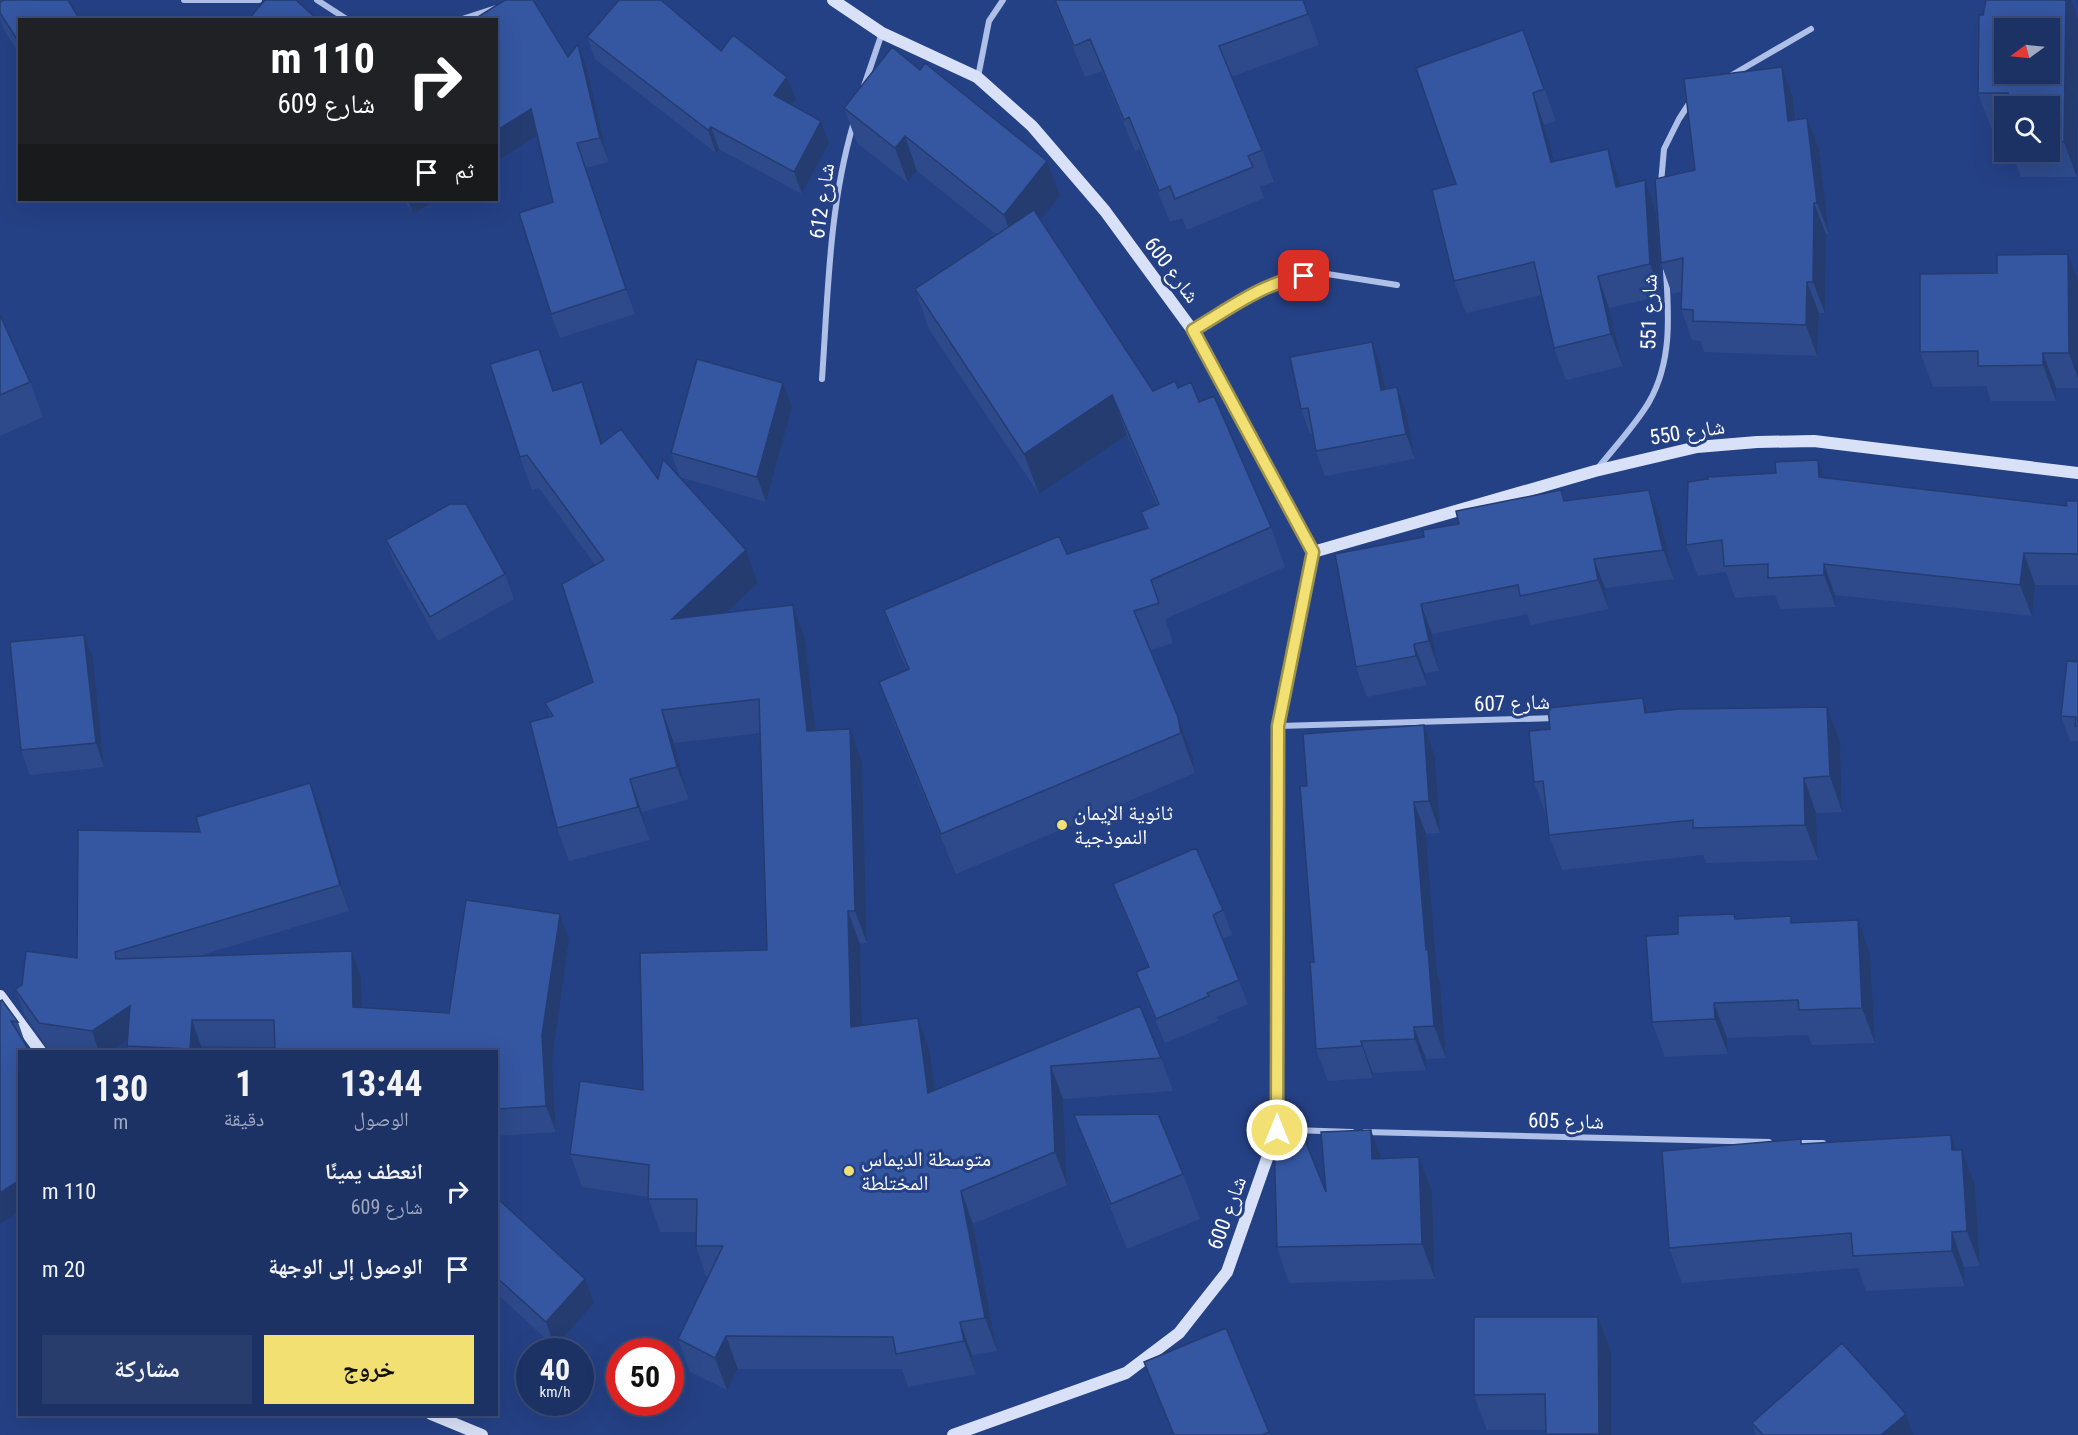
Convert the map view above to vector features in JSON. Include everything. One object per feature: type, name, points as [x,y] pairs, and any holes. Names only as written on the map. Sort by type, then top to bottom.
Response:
[{"type":"main road","name":"شارع 600","points":[[833,0],[882,33],[977,77],[1039,134],[1105,211],[1193,330],[1313,552],[1278,726],[1277,1130],[1227,1272],[1179,1333],[1126,1373],[953,1435]]},
{"type":"main road","name":"شارع 550","points":[[1313,552],[1595,471],[1697,447],[1757,442],[1814,441],[2078,473]]},
{"type":"main road","points":[[0,996],[40,1050]]},
{"type":"main road","points":[[436,1416],[482,1435]]},
{"type":"street","points":[[184,0],[259,0]]},
{"type":"street","points":[[317,0],[345,18]]},
{"type":"street","points":[[977,77],[989,21],[1003,0]]},
{"type":"street","points":[[465,18],[506,5]]},
{"type":"street","points":[[1723,80],[1811,29]]},
{"type":"street","points":[[862,95],[882,33]]},
{"type":"street","points":[[1660,190],[1664,149],[1693,98],[1703,92]]},
{"type":"street","name":"شارع 612","points":[[822,379],[835,212],[842,163],[855,118]]},
{"type":"street","name":"شارع 551","points":[[1595,471],[1649,402],[1666,357],[1668,336],[1665,260]]},
{"type":"street","points":[[1193,330],[1264,287],[1287,279],[1321,273],[1397,285]]},
{"type":"street","name":"شارع 607","points":[[1278,726],[1560,718]]},
{"type":"street","name":"شارع 605","points":[[1277,1130],[1772,1142]]},
{"type":"street","points":[[1784,1143],[1831,1144]]},
{"type":"building","points":[[4,0],[68,0],[79,18],[18,18],[18,41],[0,13],[0,2]]},
{"type":"building","points":[[265,0],[296,0],[316,18],[250,18]]},
{"type":"building","points":[[505,0],[533,0],[568,57],[578,44],[600,138],[577,143],[626,289],[551,314],[519,213],[553,202],[531,109],[498,130],[498,18],[476,18]]},
{"type":"building","points":[[619,0],[661,0],[721,51],[733,35],[787,77],[774,95],[821,121],[794,172],[711,127],[708,130],[587,37]]},
{"type":"building","points":[[1055,0],[1303,0],[1308,14],[1219,46],[1262,150],[1248,156],[1253,167],[1175,199],[1170,186],[1159,191],[1129,117],[1124,120],[1090,39],[1074,46]]},
{"type":"building","points":[[1986,0],[2066,0],[2064,142],[2060,142],[2060,96],[2008,96],[2008,93],[1978,93],[1979,15],[1983,15]]},
{"type":"building","points":[[1523,30],[1544,89],[1533,93],[1551,162],[1608,149],[1616,187],[1645,180],[1650,264],[1598,276],[1611,334],[1554,348],[1534,262],[1454,281],[1432,190],[1456,184],[1416,68]]},
{"type":"building","points":[[892,47],[920,70],[925,63],[1047,161],[1004,215],[905,136],[895,148],[844,108]]},
{"type":"building","points":[[1782,67],[1788,121],[1807,118],[1817,203],[1814,203],[1813,282],[1807,282],[1806,325],[1693,321],[1693,310],[1681,309],[1683,258],[1661,263],[1655,179],[1695,170],[1684,79]]},
{"type":"building","points":[[1034,210],[1153,391],[1175,381],[1178,388],[1191,382],[1199,402],[1214,396],[1271,527],[1151,580],[1159,603],[1134,611],[1178,717],[1181,733],[941,834],[879,682],[909,669],[884,610],[1059,536],[1067,554],[1148,528],[1141,512],[1159,504],[1112,395],[1024,454],[915,289]]},
{"type":"building","points":[[2068,254],[2069,353],[2043,353],[2043,365],[1978,366],[1978,351],[1920,352],[1920,274],[1997,273],[1997,255]]},
{"type":"building","points":[[0,315],[30,382],[0,395]]},
{"type":"building","points":[[1372,342],[1381,390],[1397,387],[1406,434],[1316,451],[1308,408],[1301,409],[1290,357]]},
{"type":"building","points":[[539,349],[553,391],[582,382],[601,444],[621,429],[658,479],[663,459],[746,550],[672,619],[793,605],[807,731],[850,729],[855,911],[848,911],[851,1027],[918,1018],[928,1093],[1140,1006],[1161,1058],[1051,1066],[1055,1152],[961,1191],[985,1318],[960,1322],[964,1341],[896,1354],[893,1337],[726,1336],[715,1358],[684,1342],[684,1338],[678,1338],[723,1246],[696,1246],[697,1199],[648,1199],[649,1165],[570,1154],[580,1081],[643,1090],[640,953],[767,950],[759,699],[662,710],[677,767],[630,779],[638,807],[557,828],[530,722],[553,716],[545,703],[593,682],[562,584],[604,560],[527,455],[520,457],[490,364]]},
{"type":"building","points":[[697,359],[783,383],[757,477],[671,453]]},
{"type":"building","points":[[1818,460],[1819,477],[2067,506],[2066,501],[2078,501],[2078,554],[2024,553],[2020,585],[1824,564],[1824,575],[1768,578],[1768,564],[1724,566],[1722,540],[1686,545],[1688,482],[1708,479],[1707,477],[1776,473],[1775,462]]},
{"type":"building","points":[[1561,490],[1564,501],[1649,490],[1663,550],[1594,559],[1598,580],[1520,596],[1518,585],[1421,604],[1429,641],[1414,644],[1416,656],[1356,667],[1335,554],[1424,537],[1423,530],[1459,524],[1456,511]]},
{"type":"building","points":[[450,504],[466,504],[505,574],[430,617],[386,540]]},
{"type":"building","points":[[84,635],[96,743],[21,750],[10,642]]},
{"type":"building","points":[[2067,661],[2078,662],[2078,726],[2075,726],[2076,717],[2061,716]]},
{"type":"building","points":[[1643,698],[1645,713],[1679,709],[1827,707],[1830,776],[1804,778],[1805,825],[1693,828],[1693,820],[1549,835],[1543,781],[1534,782],[1529,731],[1550,729],[1548,708]]},
{"type":"building","points":[[1424,725],[1429,801],[1414,802],[1434,1026],[1414,1027],[1415,1039],[1361,1041],[1362,1046],[1316,1049],[1310,962],[1314,962],[1300,786],[1307,786],[1303,734]]},
{"type":"building","points":[[310,783],[340,885],[115,952],[116,959],[352,951],[353,1007],[449,1013],[466,900],[560,914],[542,1035],[546,1106],[498,1109],[498,1050],[275,1050],[274,1020],[192,1020],[190,1049],[127,1046],[130,1006],[92,1031],[39,1023],[15,989],[22,985],[26,951],[77,958],[78,830],[200,832],[196,817]]},
{"type":"building","points":[[1196,848],[1223,910],[1213,915],[1239,980],[1207,993],[1209,996],[1156,1019],[1136,972],[1149,967],[1113,884]]},
{"type":"building","points":[[1734,914],[1735,919],[1791,916],[1791,923],[1858,920],[1862,1008],[1799,1010],[1798,1000],[1714,1003],[1715,1019],[1652,1022],[1646,936],[1678,934],[1678,916]]},
{"type":"building","points":[[2,1000],[18,1022],[11,1021],[29,1050],[18,1050],[18,1181],[0,1193],[0,1001]]},
{"type":"building","points":[[1273,1100],[1289,1101],[1326,1192],[1321,1132],[1371,1130],[1372,1159],[1419,1157],[1422,1244],[1277,1247]]},
{"type":"building","points":[[1158,1114],[1183,1174],[1111,1204],[1074,1115]]},
{"type":"building","points":[[1951,1135],[1952,1150],[1962,1150],[1967,1231],[1952,1232],[1952,1251],[1853,1256],[1851,1233],[1669,1248],[1662,1151],[1801,1139],[1801,1144]]},
{"type":"building","points":[[498,1199],[585,1279],[546,1322],[498,1279]]},
{"type":"building","points":[[1474,1317],[1598,1317],[1599,1434],[1546,1434],[1545,1394],[1474,1395]]},
{"type":"building","points":[[1226,1328],[1269,1432],[1262,1435],[1174,1435],[1144,1362]]},
{"type":"building","points":[[1842,1343],[1906,1414],[1881,1435],[1763,1435],[1752,1423]]},
{"type":"place","name":"ثانوية الإيمان النموذجية","points":[[1062,825]]},
{"type":"place","name":"متوسطة الديماس المختلطة","points":[[849,1171]]},
{"type":"route","points":[[1277,1130],[1278,726],[1313,552],[1193,330],[1264,287],[1304,276]]}]
